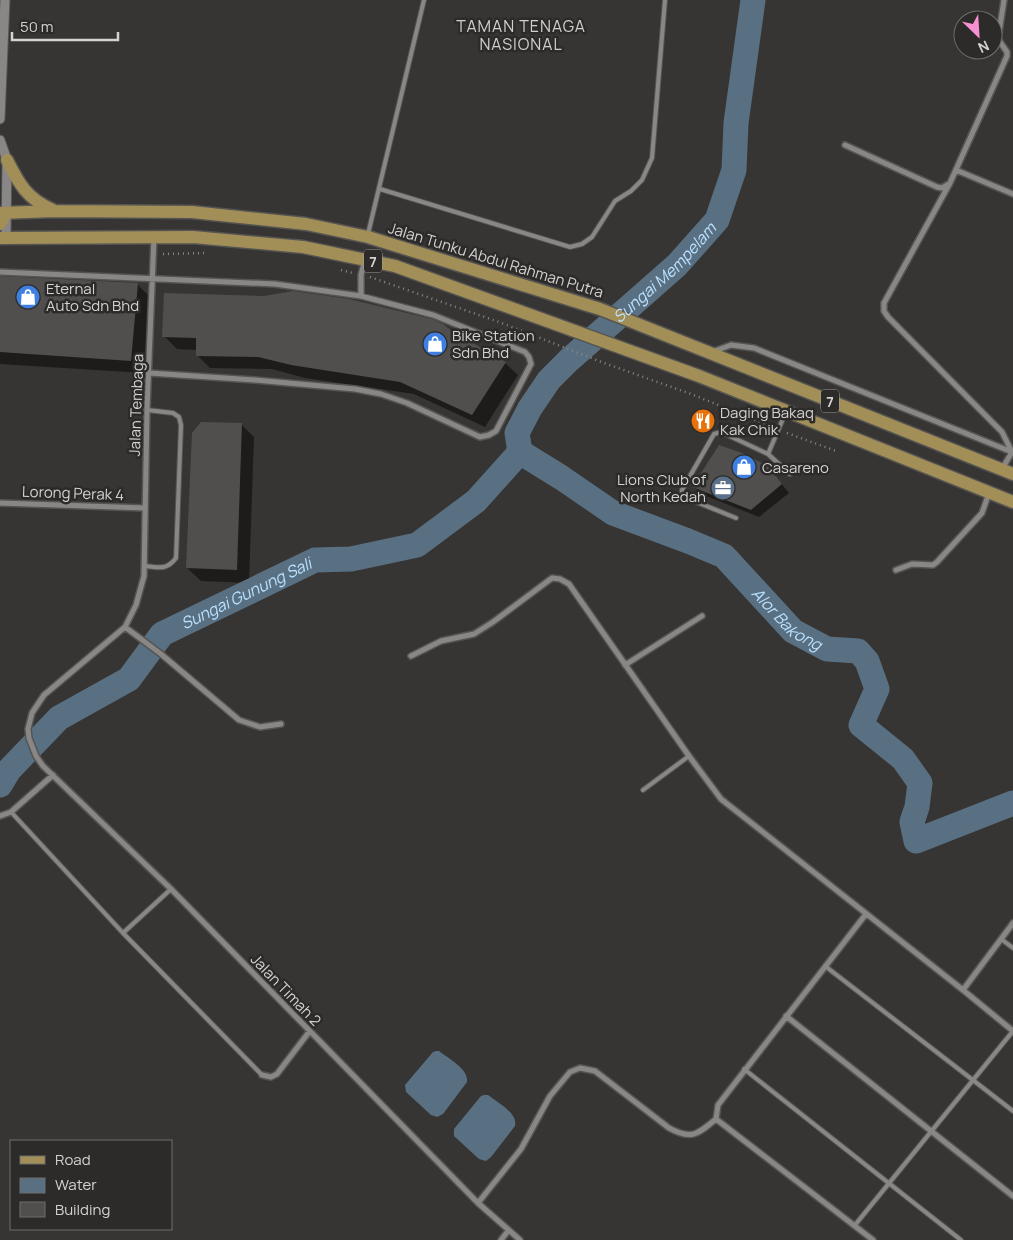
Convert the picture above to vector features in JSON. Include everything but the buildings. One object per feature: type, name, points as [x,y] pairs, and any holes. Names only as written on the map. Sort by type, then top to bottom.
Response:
[{"type":"main road","points":[[7,160],[27,195],[39,204],[55,211]]},
{"type":"main road","name":"Jalan Tunku Abdul Rahman Putra","points":[[2,217],[55,211],[192,212],[306,224],[368,237],[600,309],[1007,471]]},
{"type":"main road","name":"7","points":[[3,238],[193,237],[303,247],[394,266],[699,376],[1013,502]]},
{"type":"street","points":[[1004,0],[998,40],[1007,52],[1007,56],[950,183],[884,303],[884,311],[1002,432],[1012,452],[1007,471]]},
{"type":"street","points":[[0,119],[3,6]]},
{"type":"street","points":[[0,140],[7,160],[2,217],[3,238]]},
{"type":"street","points":[[845,145],[937,187],[942,188],[950,183]]},
{"type":"street","points":[[956,170],[1013,194]]},
{"type":"street","name":"Jalan Tembaga","points":[[125,627],[136,605],[144,576],[154,236]]},
{"type":"street","points":[[361,296],[361,275],[365,259]]},
{"type":"street","points":[[0,272],[275,284],[361,296],[433,314],[525,352],[531,364],[496,431],[480,437],[407,403],[381,394],[354,388],[149,373]]},
{"type":"street","points":[[710,353],[731,345],[754,348],[1012,452]]},
{"type":"street","points":[[896,570],[912,564],[932,565],[938,562],[982,513],[990,492]]},
{"type":"street","name":"Lorong Perak 4","points":[[0,503],[145,508]]},
{"type":"street","points":[[411,656],[440,641],[474,634],[552,578],[560,579],[568,584],[721,799],[1013,1031]]},
{"type":"street","points":[[625,665],[702,616]]},
{"type":"street","points":[[125,627],[147,642],[239,720],[260,727],[281,724]]},
{"type":"street","name":"Jalan Timah 2","points":[[125,627],[44,695],[30,719],[29,738],[36,756],[53,775],[171,889],[478,1203],[520,1240]]},
{"type":"street","points":[[0,816],[11,812],[53,775]]},
{"type":"street","points":[[478,1203],[521,1149],[550,1096],[570,1072],[580,1068],[595,1071],[669,1128],[688,1136],[697,1134],[716,1119],[718,1105],[866,914]]},
{"type":"street","points":[[963,990],[1013,923]]},
{"type":"street","points":[[786,1016],[1013,1196]]},
{"type":"street","points":[[262,1075],[271,1077],[277,1074],[309,1032]]},
{"type":"street","points":[[716,1119],[873,1240]]},
{"type":"street","points":[[501,1240],[508,1230]]},
{"type":"lane","points":[[368,237],[424,0]]},
{"type":"lane","points":[[380,189],[570,247],[582,244],[592,237],[615,201],[631,191],[642,180],[652,158],[665,0]]},
{"type":"lane","points":[[144,566],[164,568],[171,565],[176,558],[182,425],[179,417],[173,413],[148,410]]},
{"type":"lane","points":[[768,454],[787,411]]},
{"type":"lane","points":[[736,518],[684,497],[682,494],[682,490],[714,434],[721,432],[768,454],[790,474]]},
{"type":"lane","points":[[643,790],[689,756]]},
{"type":"lane","points":[[11,812],[124,933],[262,1075]]},
{"type":"lane","points":[[124,933],[171,889]]},
{"type":"lane","points":[[1001,939],[1013,948]]},
{"type":"lane","points":[[825,966],[1013,1111]]},
{"type":"lane","points":[[855,1225],[1013,1031]]},
{"type":"lane","points":[[744,1070],[961,1240]]},
{"type":"path","points":[[561,346],[691,394],[836,451]]},
{"type":"water","points":[[439,1051],[453,1061],[462,1069],[467,1077],[467,1082],[443,1114],[437,1117],[431,1115],[406,1092],[405,1085],[433,1052]]},
{"type":"water","points":[[488,1095],[506,1109],[515,1121],[515,1126],[486,1161],[479,1159],[454,1136],[454,1129],[481,1096]]},
{"type":"waterway","name":"Sungai Mempelam","points":[[520,452],[517,433],[530,408],[549,380],[569,360],[677,265],[717,220],[734,170],[736,123],[753,0]]},
{"type":"waterway","name":"Alor Bakong","points":[[520,452],[613,513],[724,556],[793,631],[827,649],[858,651],[867,661],[877,689],[861,725],[903,759],[920,783],[917,807],[912,822],[916,841],[1013,803]]},
{"type":"waterway","name":"Sungai Gunung Sali","points":[[0,785],[9,770],[59,718],[129,679],[162,634],[315,560],[351,559],[417,545],[476,501],[520,452]]},
{"type":"place","name":"Eternal Auto Sdn Bhd","points":[[28,297]]},
{"type":"place","name":"Bike Station Sdn Bhd","points":[[435,344]]},
{"type":"place","name":"Daging Bakaq Kak Chik","points":[[703,421]]},
{"type":"place","name":"Casareno","points":[[744,467]]},
{"type":"place","name":"Lions Club of North Kedah","points":[[723,488]]},
{"type":"district","name":"TAMAN TENAGA NASIONAL","points":[[521,35]]}]
